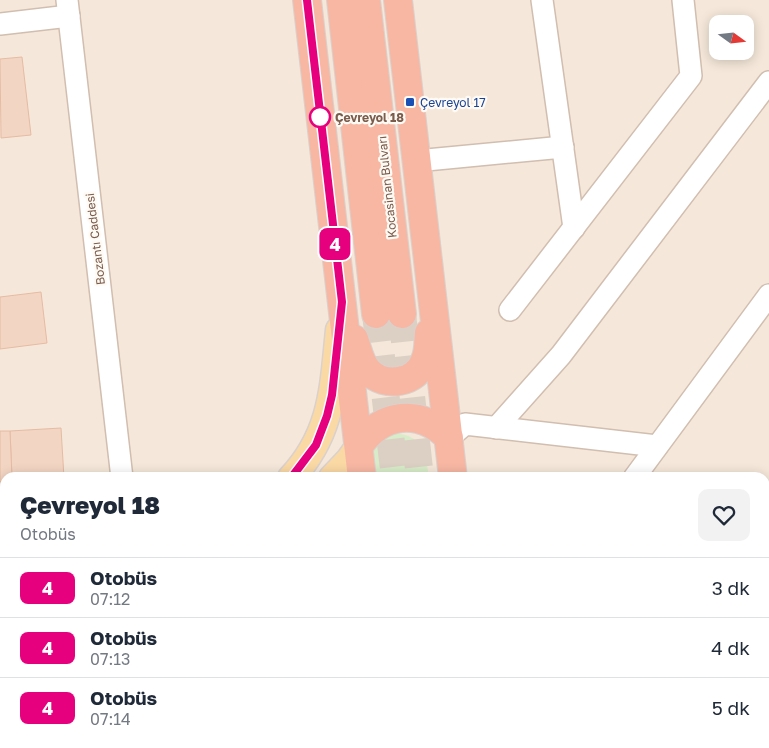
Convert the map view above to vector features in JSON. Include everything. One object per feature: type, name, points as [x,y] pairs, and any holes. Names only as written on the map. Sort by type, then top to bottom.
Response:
[{"type":"highway","points":[[307,0],[361,472]]},
{"type":"highway","name":"Kocasinan Bulvarı","points":[[341,0],[389,314],[366,0]]},
{"type":"highway","points":[[398,0],[452,472]]},
{"type":"highway","points":[[342,302],[362,363],[367,370],[381,380],[398,382],[414,374],[421,368],[425,360],[428,351],[432,294]]},
{"type":"highway","points":[[359,446],[368,433],[381,424],[402,418],[412,418],[433,424],[449,438]]},
{"type":"main road","points":[[296,472],[316,445],[327,416],[332,395],[342,302]]},
{"type":"main road","points":[[338,472],[359,446]]},
{"type":"street","points":[[542,0],[574,228]]},
{"type":"street","points":[[510,310],[691,76],[683,0]]},
{"type":"street","points":[[0,24],[68,8]]},
{"type":"street","name":"Bozantı Caddesi","points":[[68,8],[121,472]]},
{"type":"street","points":[[496,428],[561,355],[769,82]]},
{"type":"street","points":[[416,161],[563,147]]},
{"type":"street","points":[[638,472],[769,294]]},
{"type":"street","points":[[449,438],[464,424],[657,446]]},
{"type":"shaded area","points":[[0,0],[769,0],[769,472],[0,472]]},
{"type":"green space","points":[[392,433],[402,434],[416,441],[420,446],[426,460],[428,472],[362,472],[361,457]]},
{"type":"building","points":[[22,57],[31,135],[1,138],[0,59]]},
{"type":"building","points":[[41,292],[47,343],[0,349],[0,297]]},
{"type":"building","points":[[61,428],[64,472],[12,472],[10,431]]},
{"type":"building","points":[[0,431],[10,431],[12,472],[0,472]]},
{"type":"tunnel","points":[[376,314],[394,472]]},
{"type":"tunnel","points":[[402,314],[419,472]]},
{"type":"bus line","name":"4","points":[[296,472],[316,445],[327,416],[332,395],[342,302],[307,0]]},
{"type":"place","name":"Çevreyol 17","points":[[410,102]]},
{"type":"place","name":"Çevreyol 18","points":[[320,117]]}]
